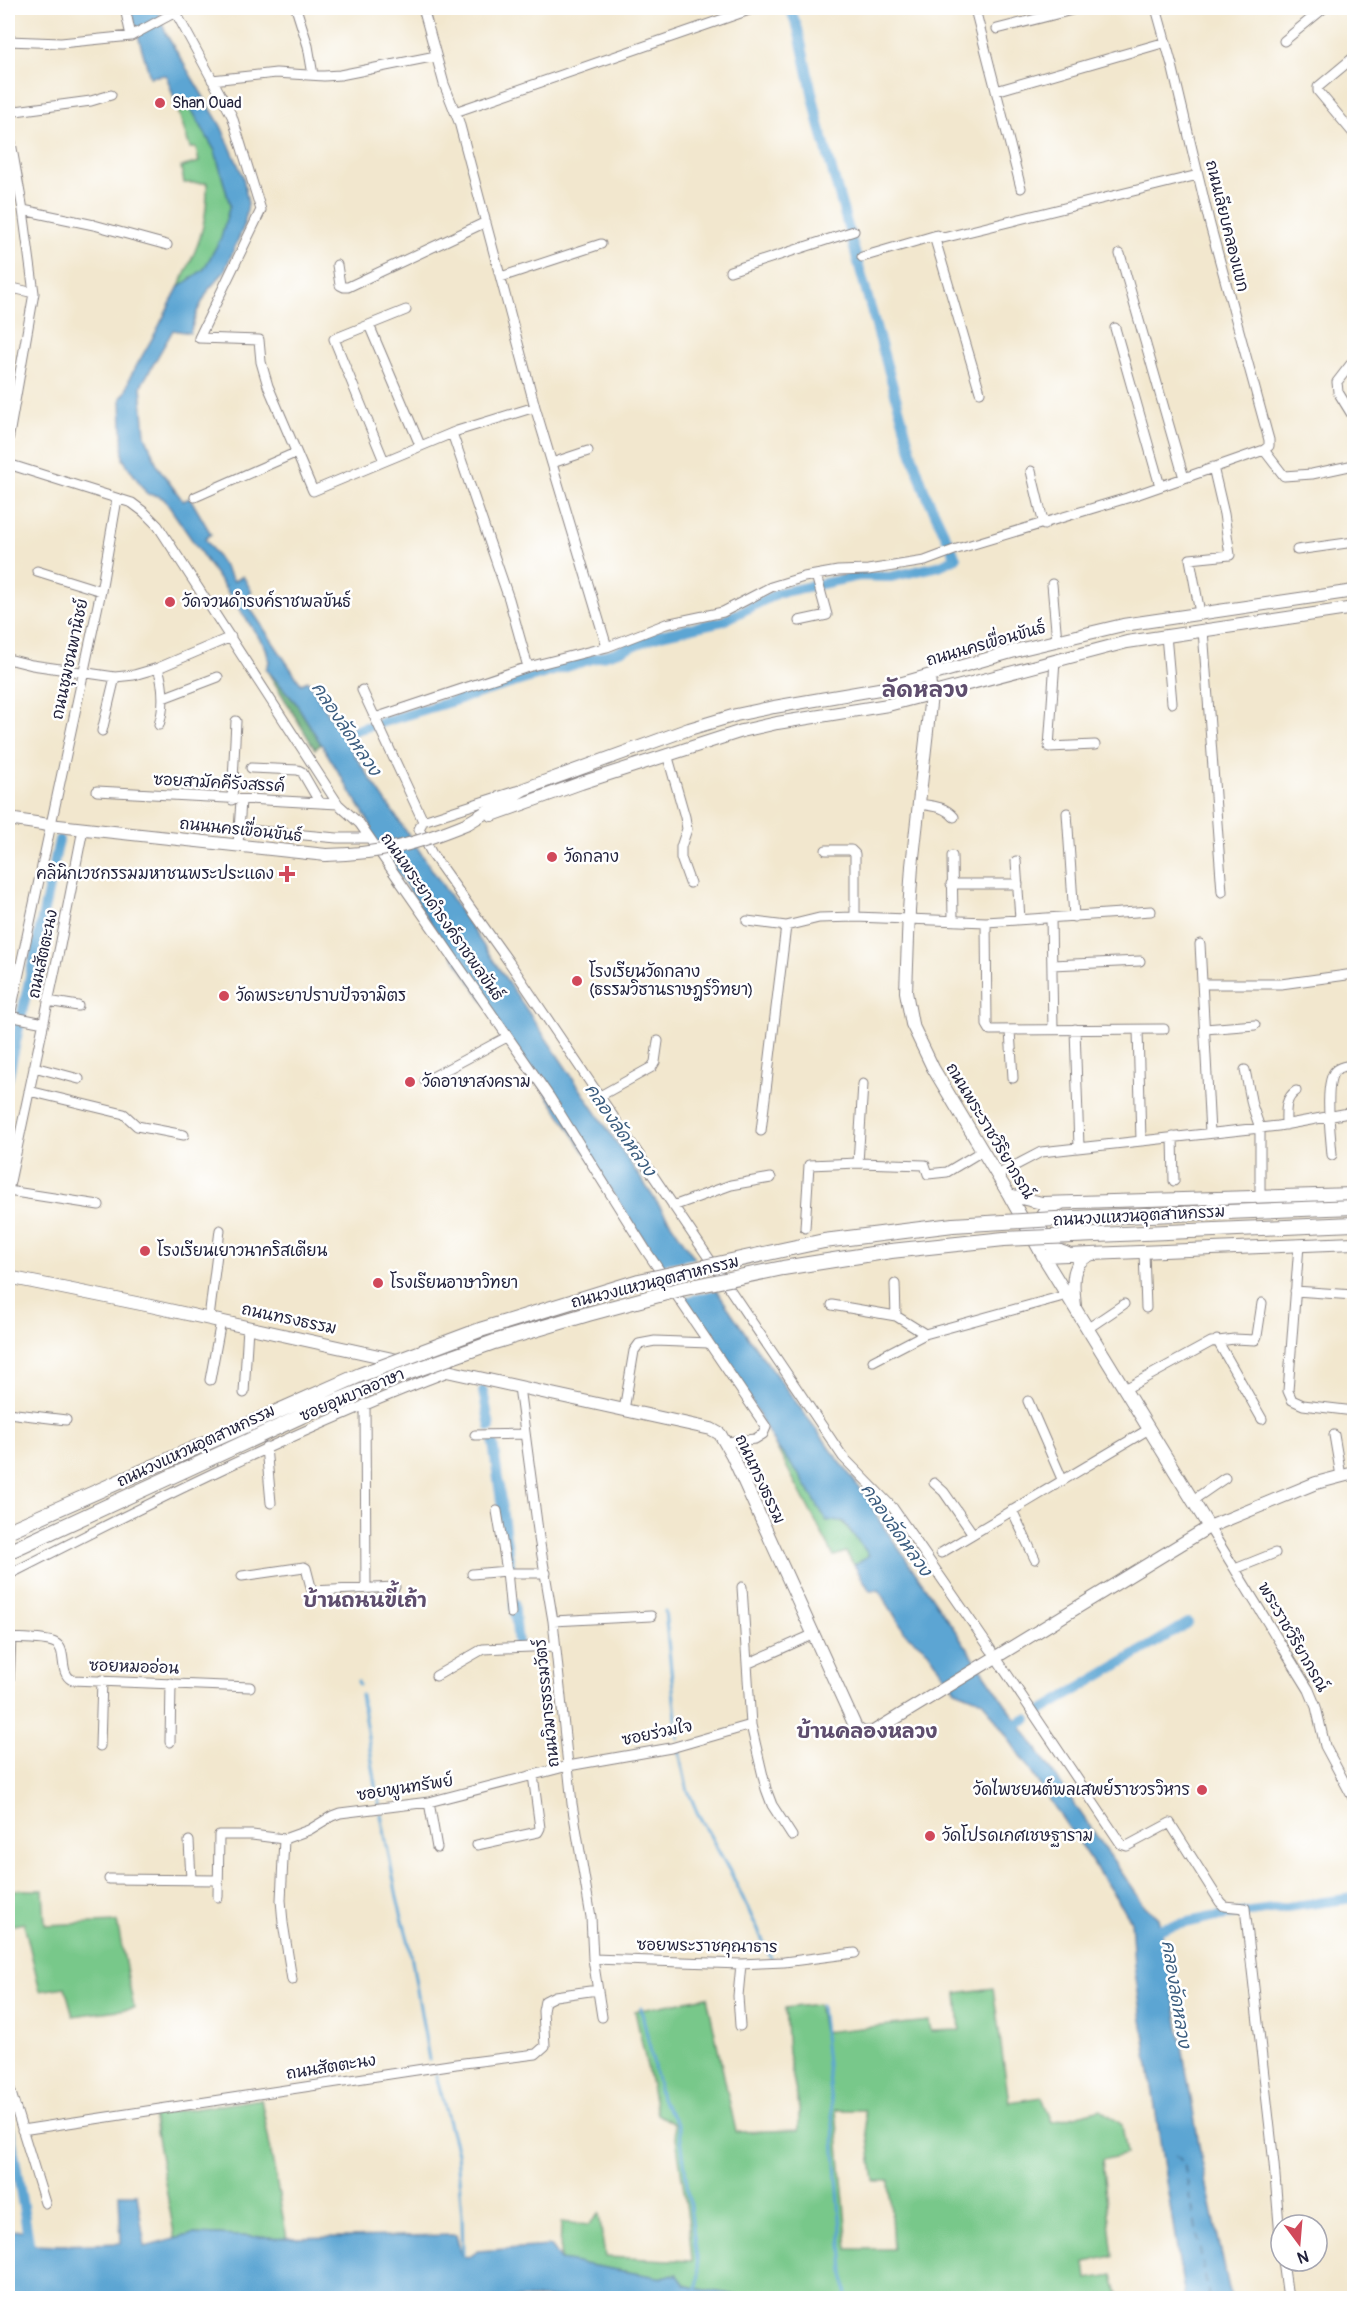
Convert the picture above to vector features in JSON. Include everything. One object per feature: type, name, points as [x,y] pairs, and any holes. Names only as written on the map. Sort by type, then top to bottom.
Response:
[{"type":"main road","name":"ถนนนครเขื่อนขันธ์","points":[[468,823],[524,789],[689,729],[736,715],[885,688],[1057,641],[1123,626],[1354,591]]},
{"type":"main road","points":[[1283,601],[1286,617]]},
{"type":"main road","name":"ถนนนครเขื่อนขันธ์","points":[[8,819],[326,855],[371,853],[395,849],[436,836],[668,754],[742,731],[888,705],[1127,642],[1354,608]]},
{"type":"main road","points":[[994,658],[1000,675]]},
{"type":"main road","name":"ถนนพระราชวิริยาภรณ์","points":[[929,677],[931,695],[909,918],[906,992],[912,1024],[933,1068],[1009,1195],[1042,1256],[1209,1527]]},
{"type":"main road","name":"ถนนวงแหวนอุตสาหกรรม","points":[[1009,1195],[1042,1203],[1354,1194]]},
{"type":"main road","points":[[1070,1254],[1054,1248],[1042,1234],[1041,1216],[1048,1208],[1058,1204],[1097,1201]]},
{"type":"main road","name":"ถนนวงแหวนอุตสาหกรรม","points":[[8,1532],[268,1414],[360,1375],[480,1330],[650,1278],[824,1241],[953,1225],[1354,1207]]},
{"type":"main road","name":"ถนนวงแหวนอุตสาหกรรม","points":[[8,1552],[317,1409],[396,1377],[494,1342],[681,1289],[783,1268],[891,1251],[1004,1239],[1354,1224]]},
{"type":"main road","name":"ถนนวงแหวนอุตสาหกรรม","points":[[1042,1256],[1354,1243]]},
{"type":"main road","points":[[1076,1310],[1074,1277],[1077,1265],[1083,1257],[1093,1254]]},
{"type":"main road","name":"ถนนทรงธรรม","points":[[8,1277],[248,1327],[711,1429],[720,1434],[726,1442],[812,1635],[856,1728],[863,1733],[873,1732],[1209,1527]]},
{"type":"main road","points":[[1209,1527],[1316,1483],[1354,1473]]},
{"type":"street","points":[[125,8],[134,35]]},
{"type":"street","points":[[296,8],[308,46],[313,75]]},
{"type":"street","points":[[423,8],[436,56],[459,122],[535,407],[607,647]]},
{"type":"street","points":[[455,112],[755,8]]},
{"type":"street","points":[[997,30],[1080,8]]},
{"type":"street","name":"ถนนเลียบคลองแขก","points":[[1156,8],[1210,225],[1269,440],[1269,446],[1264,450]]},
{"type":"street","points":[[1284,41],[1324,8]]},
{"type":"street","points":[[8,41],[61,43],[134,35],[179,9],[212,80],[232,116],[261,210],[199,338],[259,340],[261,362],[268,386],[313,491],[420,445],[535,407]]},
{"type":"street","points":[[976,13],[1021,188]]},
{"type":"street","points":[[996,91],[1166,42]]},
{"type":"street","points":[[212,80],[268,74],[313,75],[360,72],[413,59],[436,56]]},
{"type":"street","points":[[1354,57],[1318,87],[1318,91],[1354,133]]},
{"type":"street","points":[[8,112],[91,101],[111,95]]},
{"type":"street","points":[[8,126],[11,163],[23,210],[33,293],[8,441]]},
{"type":"street","points":[[862,257],[937,235],[943,238],[1198,175]]},
{"type":"street","points":[[23,210],[94,225],[168,245]]},
{"type":"street","points":[[337,265],[340,285],[348,287],[486,222]]},
{"type":"street","points":[[730,270],[850,233]]},
{"type":"street","points":[[934,236],[980,392]]},
{"type":"street","points":[[501,277],[601,244]]},
{"type":"street","points":[[1120,254],[1184,478]]},
{"type":"street","points":[[8,287],[33,293]]},
{"type":"street","points":[[384,461],[334,339],[406,310]]},
{"type":"street","points":[[369,325],[420,445]]},
{"type":"street","points":[[1115,328],[1160,486]]},
{"type":"street","points":[[1354,360],[1337,382],[1338,392],[1354,418]]},
{"type":"street","points":[[452,433],[509,599],[528,667]]},
{"type":"street","points":[[375,720],[528,667],[607,647],[666,624],[723,612],[771,587],[818,581],[925,561],[957,549],[1044,525],[1264,450],[1284,476],[1312,474],[1354,465]]},
{"type":"street","points":[[552,463],[588,452]]},
{"type":"street","points":[[195,498],[295,453]]},
{"type":"street","name":"ถนนพระยาดำรงค์ราชพลขันธ์","points":[[8,464],[132,503],[158,526],[338,804],[360,824],[549,1095],[646,1252],[766,1427],[763,1434],[755,1439],[726,1442]]},
{"type":"street","points":[[1200,613],[1190,559],[1230,555],[1224,514],[1213,467]]},
{"type":"street","points":[[1032,471],[1044,525]]},
{"type":"street","name":"ถนนชุมชนพานิชย์","points":[[10,1020],[49,825],[100,591],[117,499]]},
{"type":"street","points":[[1297,549],[1354,542]]},
{"type":"street","points":[[37,571],[100,591]]},
{"type":"street","points":[[799,621],[827,615],[818,581]]},
{"type":"street","points":[[1052,584],[1057,641]]},
{"type":"street","points":[[1203,630],[1222,892]]},
{"type":"street","points":[[1166,635],[1172,703]]},
{"type":"street","points":[[8,659],[32,665],[115,677],[134,675],[158,668],[231,638]]},
{"type":"street","points":[[1055,660],[1049,747],[1095,745]]},
{"type":"street","points":[[158,668],[164,698],[159,725]]},
{"type":"street","points":[[102,731],[115,677]]},
{"type":"street","points":[[164,698],[218,677]]},
{"type":"street","points":[[362,690],[423,821]]},
{"type":"street","points":[[236,721],[238,846]]},
{"type":"street","points":[[668,754],[685,817],[687,829],[681,847],[681,858],[690,883]]},
{"type":"street","points":[[251,768],[302,772],[320,803]]},
{"type":"street","points":[[524,789],[494,796],[423,821],[419,829],[432,854],[600,1096],[843,1457],[893,1508],[1121,1844],[1127,1846],[1170,1823],[1220,1902],[1224,1906],[1245,1908],[1278,2213]]},
{"type":"street","name":"ซอยสามัคคีรังสรรค์","points":[[97,791],[338,804]]},
{"type":"street","points":[[919,804],[948,810],[954,817]]},
{"type":"street","points":[[1067,813],[1074,917]]},
{"type":"street","name":"ถนนสัตตะนง","points":[[8,1191],[83,829]]},
{"type":"street","points":[[239,829],[337,838],[369,838]]},
{"type":"street","points":[[826,850],[851,850],[855,854],[855,917]]},
{"type":"street","points":[[952,856],[953,920]]},
{"type":"street","points":[[1016,861],[1020,919]]},
{"type":"street","points":[[951,884],[1018,884]]},
{"type":"street","points":[[747,921],[786,926],[819,918],[855,917],[986,922],[1151,911]]},
{"type":"street","points":[[1051,918],[1053,1029]]},
{"type":"street","points":[[986,922],[987,1025],[990,1030],[1164,1029]]},
{"type":"street","points":[[761,1131],[786,926]]},
{"type":"street","points":[[1200,944],[1210,1133]]},
{"type":"street","points":[[1052,965],[1140,962]]},
{"type":"street","points":[[1203,984],[1281,984],[1354,974]]},
{"type":"street","points":[[48,1001],[78,1006]]},
{"type":"street","points":[[10,1020],[44,1023]]},
{"type":"street","points":[[1205,1029],[1255,1025]]},
{"type":"street","points":[[1075,1029],[1079,1148]]},
{"type":"street","points":[[1010,1030],[1012,1078]]},
{"type":"street","points":[[1137,1030],[1141,1141]]},
{"type":"street","points":[[425,1081],[507,1036]]},
{"type":"street","points":[[600,1096],[652,1067],[658,1041]]},
{"type":"street","points":[[1332,1155],[1330,1077],[1340,1067],[1354,1064]]},
{"type":"street","points":[[34,1067],[79,1079]]},
{"type":"street","points":[[1245,1070],[1252,1105],[1260,1128],[1260,1196]]},
{"type":"street","points":[[858,1163],[863,1084]]},
{"type":"street","points":[[29,1091],[124,1114],[137,1126],[184,1136]]},
{"type":"street","points":[[1286,1125],[1287,1103],[1290,1095],[1296,1091]]},
{"type":"street","points":[[997,1175],[1041,1152],[1286,1125],[1354,1113]]},
{"type":"street","points":[[1173,1137],[1174,1181]]},
{"type":"street","points":[[805,1228],[809,1165],[858,1163],[926,1165],[928,1174],[945,1173],[982,1151]]},
{"type":"street","points":[[673,1206],[731,1185],[771,1178]]},
{"type":"street","points":[[8,1191],[99,1205]]},
{"type":"street","points":[[210,1380],[220,1230]]},
{"type":"street","points":[[1299,1245],[1287,1390],[1292,1400],[1304,1405],[1354,1411]]},
{"type":"street","points":[[1144,1251],[1146,1308]]},
{"type":"street","points":[[895,1284],[896,1316]]},
{"type":"street","points":[[1295,1291],[1354,1295]]},
{"type":"street","points":[[873,1361],[925,1334],[1067,1295]]},
{"type":"street","points":[[1125,1389],[1217,1340],[1255,1340],[1262,1303]]},
{"type":"street","points":[[1087,1329],[1124,1304]]},
{"type":"street","points":[[832,1305],[896,1316],[925,1334]]},
{"type":"street","points":[[244,1393],[248,1327]]},
{"type":"street","points":[[1217,1340],[1262,1419]]},
{"type":"street","points":[[624,1410],[634,1351],[639,1344],[655,1341],[709,1343]]},
{"type":"street","name":"ซอยอุนบาลอาษา","points":[[8,1575],[266,1448],[365,1404],[450,1371]]},
{"type":"street","name":"ถนนวิมารธรรมวัตร์","points":[[519,1387],[539,1538],[553,1621],[572,1804],[591,1917],[593,1959],[602,2017]]},
{"type":"street","points":[[1028,1401],[1062,1479]]},
{"type":"street","points":[[365,1404],[366,1588]]},
{"type":"street","points":[[8,1413],[66,1420]]},
{"type":"street","points":[[941,1553],[1062,1479],[1149,1430]]},
{"type":"street","points":[[475,1435],[525,1434]]},
{"type":"street","points":[[1334,1435],[1341,1476]]},
{"type":"street","points":[[266,1448],[270,1503]]},
{"type":"street","points":[[1192,1500],[1225,1478]]},
{"type":"street","points":[[934,1483],[944,1492],[973,1534]]},
{"type":"street","points":[[1012,1510],[1035,1559]]},
{"type":"street","points":[[497,1511],[511,1613]]},
{"type":"street","name":"พระราชวิริยาภรณ์","points":[[1209,1527],[1309,1690],[1316,1707],[1325,1746],[1354,1800]]},
{"type":"street","points":[[1235,1569],[1275,1553]]},
{"type":"street","points":[[242,1576],[304,1567],[311,1591],[394,1587]]},
{"type":"street","points":[[472,1574],[507,1571],[510,1573],[546,1573]]},
{"type":"street","points":[[742,1587],[751,1725],[766,1789],[772,1805],[792,1836]]},
{"type":"street","points":[[553,1621],[651,1616]]},
{"type":"street","points":[[747,1664],[812,1635]]},
{"type":"street","points":[[9,1638],[9,1685]]},
{"type":"street","name":"ซอยหมออ่อน","points":[[9,1638],[54,1642],[60,1648],[68,1678],[72,1680],[250,1687]]},
{"type":"street","points":[[436,1676],[483,1649],[494,1647],[507,1650],[555,1646]]},
{"type":"street","points":[[100,1746],[102,1680]]},
{"type":"street","points":[[170,1742],[171,1683]]},
{"type":"street","name":"ซอยร่วมใจ","points":[[568,1766],[671,1748],[751,1725]]},
{"type":"street","name":"ซอยพูนทรัพย์","points":[[218,1897],[219,1835],[252,1835],[284,1839],[309,1830],[340,1813],[429,1802],[568,1766]]},
{"type":"street","points":[[477,1845],[538,1832],[540,1827],[533,1775]]},
{"type":"street","points":[[429,1802],[437,1848]]},
{"type":"street","points":[[284,1839],[281,1900],[292,1980]]},
{"type":"street","points":[[189,1841],[190,1879]]},
{"type":"street","points":[[109,1879],[218,1880]]},
{"type":"street","name":"ซอยพระราชคุณาธาร","points":[[593,1959],[741,1964],[784,1962],[855,1953]]},
{"type":"street","points":[[740,2026],[738,1996],[741,1964]]},
{"type":"street","name":"ถนนสัตตะนง","points":[[22,2130],[415,2070],[536,2054],[545,2046],[543,2011],[545,2001],[555,1996],[597,1990]]},
{"type":"street","points":[[8,2083],[45,2203]]},
{"type":"street","points":[[1285,2273],[1288,2298]]},
{"type":"green space","points":[[174,98],[193,112],[215,151],[230,205],[221,238],[204,269],[178,288],[200,237],[206,212],[207,183],[184,183],[181,167],[199,162],[196,148],[190,148]]},
{"type":"green space","points":[[266,669],[296,703],[321,744],[315,749]]},
{"type":"green space","points":[[774,1443],[870,1556],[854,1565],[846,1552],[834,1556]]},
{"type":"green space","points":[[8,1890],[43,1890],[45,1925],[117,1922],[134,2008],[73,2016],[65,1987],[40,1991],[24,1923],[8,1926]]},
{"type":"green space","points":[[993,1988],[1009,2102],[1042,2097],[1052,2122],[1101,2109],[1122,2125],[1127,2154],[1102,2160],[1113,2256],[1085,2262],[1087,2279],[1113,2275],[1119,2298],[754,2298],[685,2285],[677,2274],[663,2278],[560,2260],[561,2222],[589,2225],[599,2213],[605,2257],[692,2261],[674,2124],[657,2114],[635,2011],[707,1997],[736,2132],[799,2130],[799,2107],[788,2053],[785,2008],[818,2004],[823,2032],[929,2021],[931,2031],[960,2030],[957,1993]],"holes":[[[836,2110],[864,2110],[874,2181],[889,2181],[893,2249],[848,2249]]]},
{"type":"green space","points":[[261,2099],[287,2238],[193,2234],[175,2239],[153,2115]]},
{"type":"water","points":[[130,8],[157,8],[166,34],[221,126],[243,176],[248,204],[244,226],[224,272],[209,289],[197,312],[190,333],[173,330],[141,386],[145,435],[158,467],[183,501],[190,498],[211,534],[205,539],[234,581],[243,576],[252,592],[244,599],[301,684],[308,681],[345,741],[748,1337],[869,1501],[877,1517],[1144,1905],[1158,1918],[1202,2162],[1231,2298],[1185,2298],[1134,1965],[1131,1920],[983,1701],[955,1690],[928,1651],[906,1634],[879,1590],[870,1591],[854,1565],[869,1555],[843,1521],[827,1521],[800,1476],[774,1443],[745,1390],[367,828],[371,825],[296,703],[266,669],[269,662],[266,648],[164,499],[147,494],[123,459],[121,398],[178,288],[204,269],[221,238],[230,205],[215,151],[193,112],[174,98],[166,75],[150,77]]},
{"type":"water","points":[[119,2194],[137,2194],[145,2247],[193,2234],[287,2238],[456,2235],[462,2257],[471,2256],[478,2251],[550,2246],[560,2260],[663,2278],[677,2274],[685,2285],[754,2298],[8,2298],[8,2231],[23,2230],[33,2244],[121,2243]]},
{"type":"pier","points":[[698,1258],[718,1289],[679,1298],[658,1266]]},
{"type":"waterway","name":"คลองลัดหลวง","points":[[333,737],[619,651],[660,635],[723,621],[778,593],[859,576],[890,577],[939,566],[956,558],[925,492],[912,454],[819,124],[798,29],[790,8]]},
{"type":"waterway","points":[[8,1079],[59,840]]},
{"type":"waterway","points":[[483,1391],[490,1427]]},
{"type":"waterway","points":[[493,1443],[510,1566]]},
{"type":"waterway","points":[[514,1603],[518,1644]]},
{"type":"waterway","points":[[665,1611],[678,1738]]},
{"type":"waterway","points":[[1041,1711],[1188,1623]]},
{"type":"waterway","points":[[358,1681],[359,1685]]},
{"type":"waterway","points":[[361,1695],[379,1804]]},
{"type":"waterway","points":[[1012,1727],[1027,1719]]},
{"type":"waterway","points":[[679,1751],[687,1788],[697,1812],[733,1877],[771,1958]]},
{"type":"waterway","points":[[381,1815],[398,1902],[409,1943],[429,2060]]},
{"type":"waterway","points":[[1149,1931],[1212,1917],[1354,1898]]},
{"type":"waterway","points":[[821,2005],[833,2124],[846,2298]]},
{"type":"waterway","points":[[641,2008],[661,2098],[680,2131],[699,2273],[696,2298]]},
{"type":"waterway","points":[[436,2075],[457,2153],[463,2259]]},
{"type":"waterway","points":[[8,2122],[31,2254]]},
{"type":"ferry route","points":[[1176,2155],[1184,2163],[1209,2298]]},
{"type":"place","name":"Shan Ouad","points":[[160,103]]},
{"type":"place","name":"วัดจวนดำรงค์ราชพลขันธ์","points":[[170,602]]},
{"type":"place","name":"วัดกลาง","points":[[552,857]]},
{"type":"place","name":"คลินิกเวชกรรมมหาชนพระประแดง","points":[[287,874]]},
{"type":"place","name":"โรงเรียนวัดกลาง (ธรรมวิธานราษฎร์วิทยา)","points":[[577,981]]},
{"type":"place","name":"วัดพระยาปราบปัจจามิตร","points":[[224,996]]},
{"type":"place","name":"วัดอาษาสงคราม","points":[[410,1082]]},
{"type":"place","name":"โรงเรียนเยาวนาคริสเตียน","points":[[145,1251]]},
{"type":"place","name":"โรงเรียนอาษาวิทยา","points":[[378,1283]]},
{"type":"place","name":"วัดไพชยนต์พลเสพย์ราชวรวิหาร","points":[[1202,1790]]},
{"type":"place","name":"วัดโปรดเกศเชษฐาราม","points":[[930,1836]]},
{"type":"district","name":"ลัดหลวง","points":[[925,690]]},
{"type":"district","name":"บ้านถนนขี้เถ้า","points":[[365,1600]]},
{"type":"district","name":"บ้านคลองหลวง","points":[[867,1731]]}]
